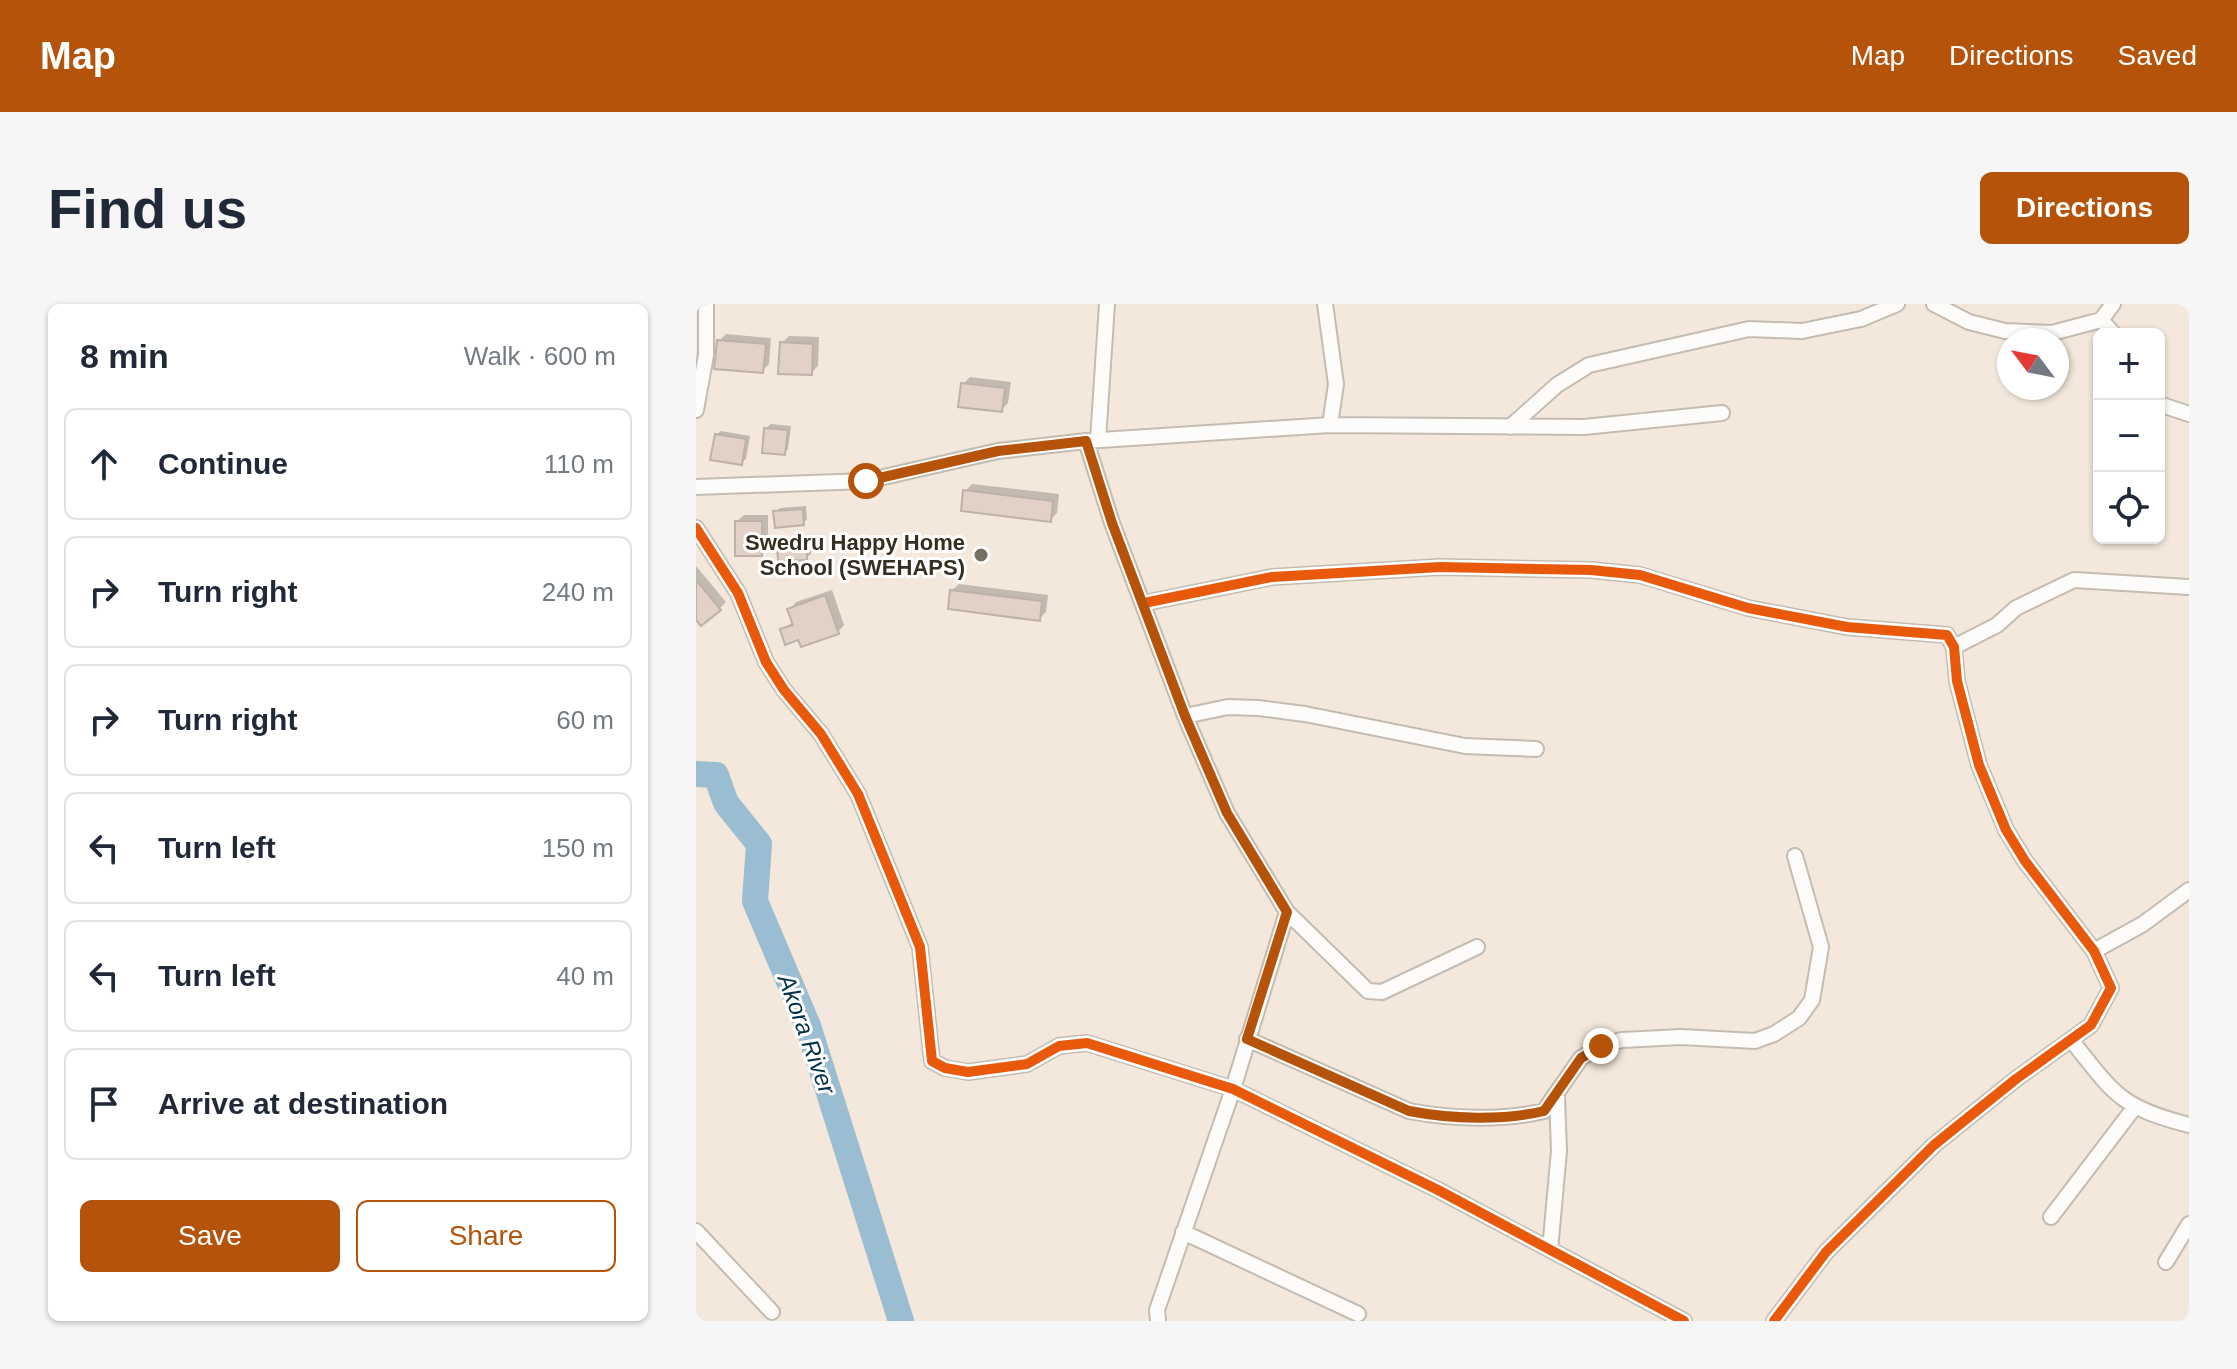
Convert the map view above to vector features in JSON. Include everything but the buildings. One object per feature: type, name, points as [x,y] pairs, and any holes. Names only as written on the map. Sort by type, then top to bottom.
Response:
[{"type":"street","points":[[696,410],[706,355],[706,304]]},
{"type":"street","points":[[1325,304],[1336,384],[1330,425]]},
{"type":"street","points":[[1510,427],[1557,385],[1589,365],[1749,329],[1802,331],[1861,319],[1897,304]]},
{"type":"street","points":[[1934,304],[1969,322],[2005,331],[2052,333],[2101,320],[2113,304]]},
{"type":"street","points":[[1112,305],[1092,440],[1112,523],[1185,716],[1227,813],[1287,912],[1368,991],[1382,992],[1477,947]]},
{"type":"street","points":[[2101,320],[2108,328]]},
{"type":"street","points":[[2165,406],[2189,414]]},
{"type":"street","points":[[696,487],[866,481],[998,451],[1092,440],[1330,425],[1510,427],[1633,423],[1722,413]]},
{"type":"street","points":[[696,528],[738,593],[766,662],[784,690],[821,734],[858,794],[920,947],[932,1061],[945,1068],[968,1072],[1027,1064],[1059,1046],[1087,1043],[1233,1089],[1684,1321]]},
{"type":"street","points":[[1144,603],[1285,576],[1440,567],[1591,570],[1640,575],[1748,608],[1847,627],[1947,635],[1954,647],[1957,681],[1979,765],[2006,830],[2025,861],[2094,951],[2111,988],[2091,1025],[2016,1079],[1934,1145],[1826,1252],[1774,1321]]},
{"type":"street","points":[[1954,647],[1997,625],[2016,608],[2074,580],[2189,587]]},
{"type":"street","points":[[1185,716],[1228,707],[1258,708],[1305,714],[1465,746],[1536,749]]},
{"type":"street","points":[[1247,1039],[1409,1111],[1522,1117],[1544,1111],[1581,1058],[1601,1046],[1622,1040],[1681,1037],[1755,1041],[1774,1034],[1799,1018],[1812,1000],[1821,947],[1795,856]]},
{"type":"street","points":[[2094,951],[2143,924],[2189,890]]},
{"type":"street","points":[[1158,1321],[1157,1310],[1233,1089],[1287,912]]},
{"type":"street","points":[[2072,1041],[2112,1092],[2134,1108],[2189,1125]]},
{"type":"street","points":[[1550,1250],[1559,1151],[1557,1096]]},
{"type":"street","points":[[2051,1217],[2134,1108]]},
{"type":"street","points":[[2166,1262],[2189,1224]]},
{"type":"street","points":[[696,1231],[772,1312]]},
{"type":"street","points":[[1183,1232],[1358,1314]]},
{"type":"waterway","name":"Akora River","points":[[696,774],[716,775],[726,803],[759,844],[755,901],[808,1026],[901,1321]]},
{"type":"cycle path","points":[[696,528],[738,593],[766,662],[784,690],[821,734],[858,794],[920,947],[932,1061],[945,1068],[968,1072],[1027,1064],[1059,1046],[1087,1043],[1233,1089],[1438,1190],[1684,1321]]},
{"type":"cycle path","points":[[1144,603],[1272,577],[1440,567],[1591,570],[1640,575],[1748,608],[1847,627],[1947,635],[1954,647],[1957,681],[1979,765],[2006,830],[2025,861],[2094,951],[2111,988],[2091,1025],[2016,1079],[1934,1145],[1826,1252],[1774,1321]]},
{"type":"place","name":"Swedru Happy Home School (SWEHAPS)","points":[[981,555]]},
{"type":"route","points":[[866,481],[998,451],[1086,441],[1112,523],[1185,716],[1227,813],[1287,912],[1247,1039],[1409,1111],[1431,1115],[1522,1117],[1544,1111],[1581,1058],[1601,1046]]}]
